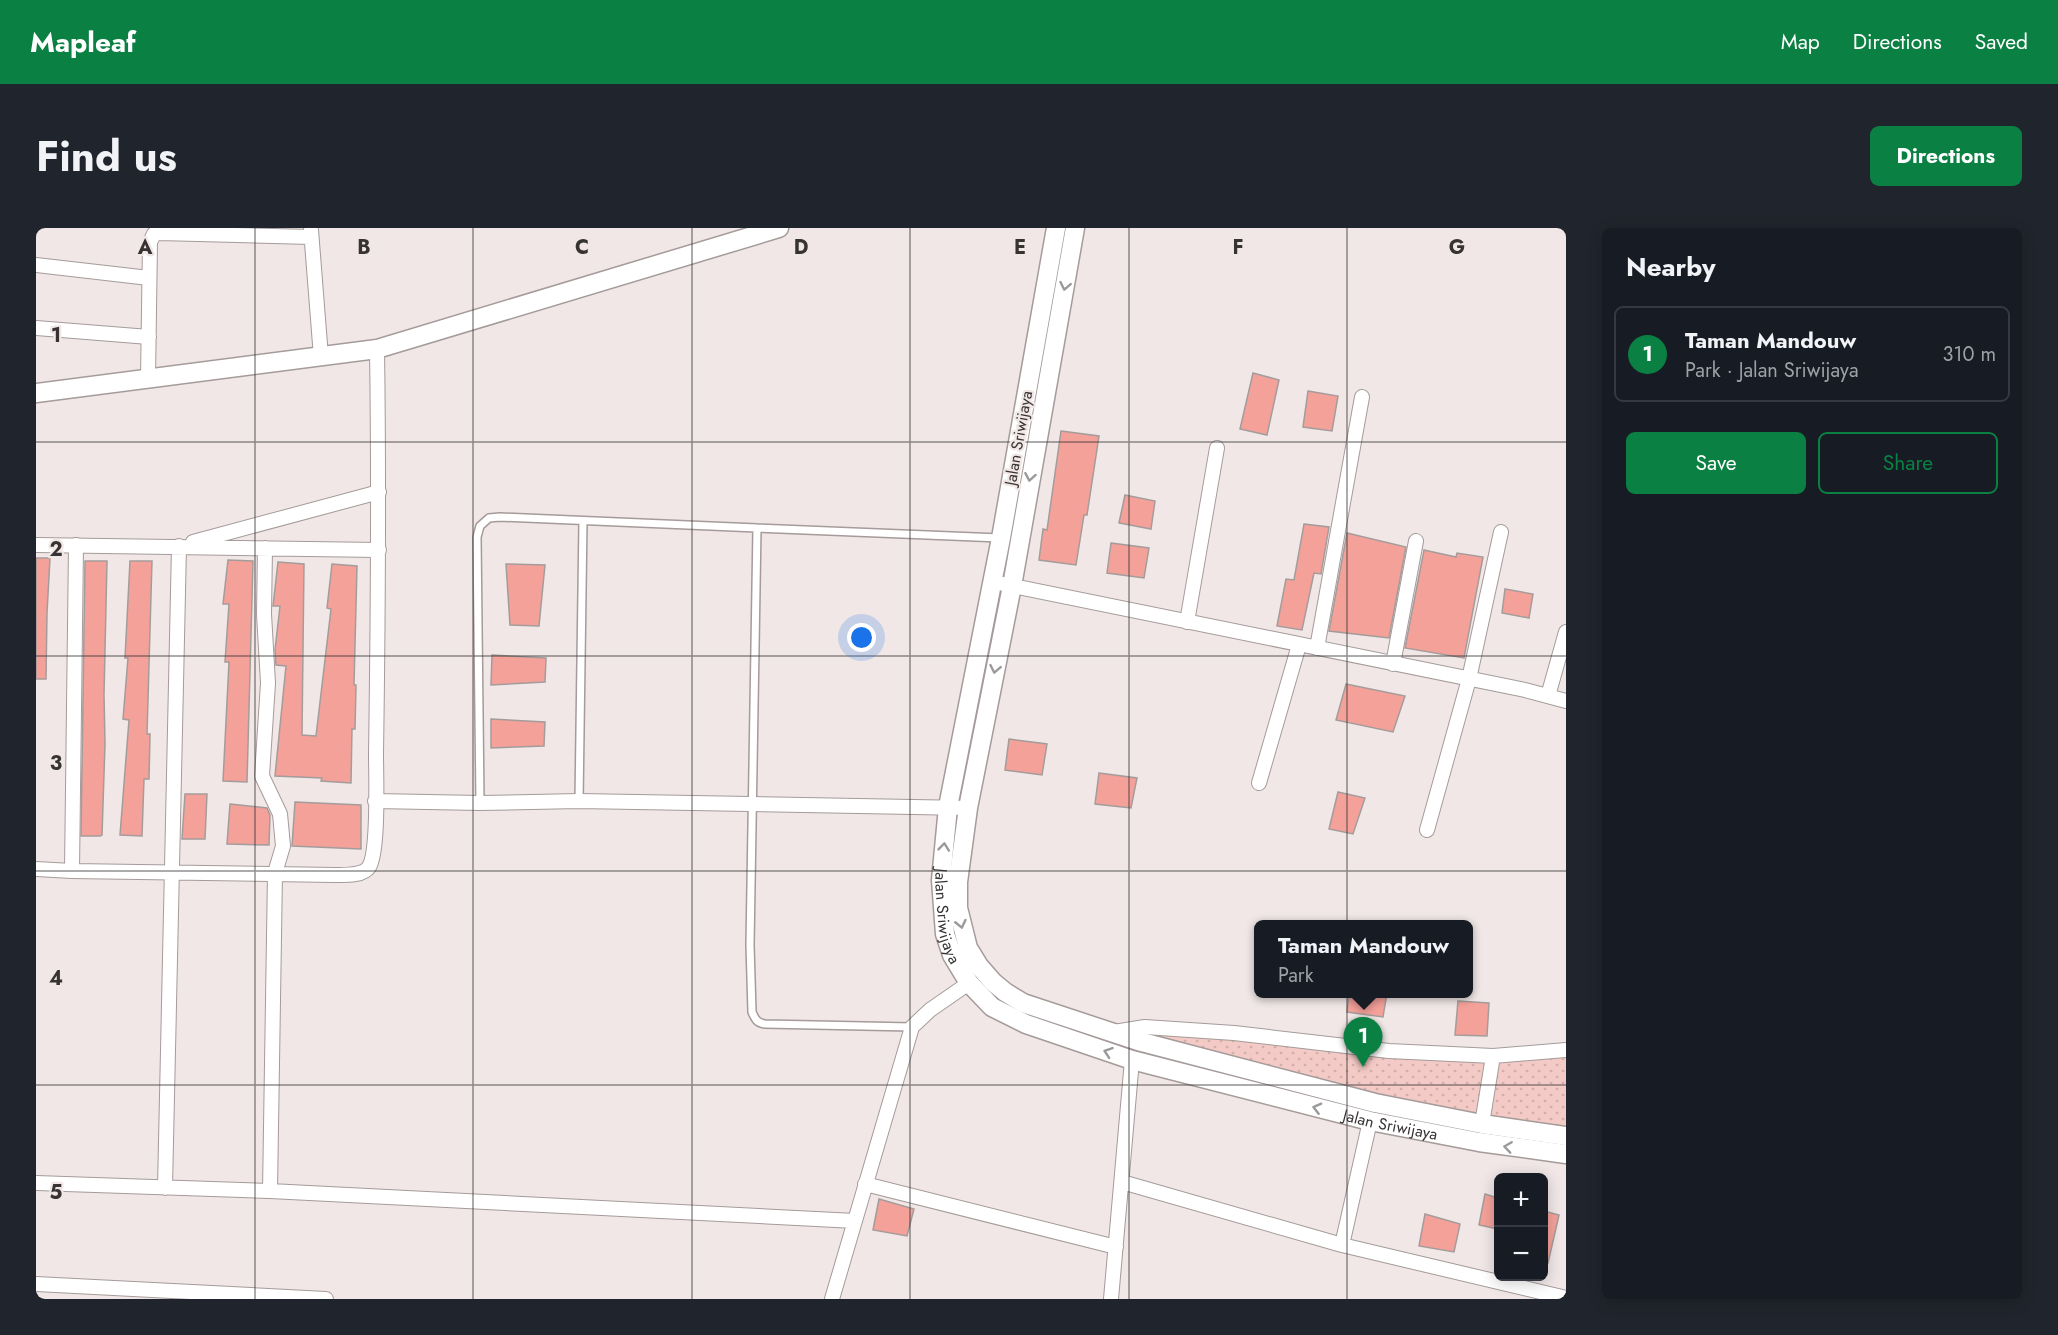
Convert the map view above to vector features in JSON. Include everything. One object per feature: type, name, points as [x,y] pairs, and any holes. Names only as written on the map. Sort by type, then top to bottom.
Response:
[{"type":"main road","points":[[36,393],[377,349],[779,228]]},
{"type":"main road","name":"Jalan Sriwijaya","points":[[1056,228],[1012,586],[968,808],[958,882],[958,908],[968,948],[979,966],[1005,992],[1023,1003],[1111,1032],[1256,1073],[1375,1103],[1482,1124],[1566,1136]]},
{"type":"main road","name":"Jalan Sriwijaya","points":[[1075,228],[1001,538],[948,807],[941,880],[945,934],[952,955],[969,984],[992,1007],[1026,1024],[1132,1060],[1370,1121],[1479,1142],[1566,1154]]},
{"type":"street","points":[[148,379],[150,242],[151,237],[159,233],[311,233],[321,357]]},
{"type":"street","points":[[36,265],[148,278]]},
{"type":"street","points":[[36,328],[149,337]]},
{"type":"street","points":[[36,869],[335,875],[362,873],[368,869],[374,854],[375,801],[379,550],[377,349]]},
{"type":"street","points":[[1317,648],[1362,397]]},
{"type":"street","points":[[1187,622],[1217,448]]},
{"type":"street","points":[[179,546],[379,492]]},
{"type":"street","points":[[1427,830],[1469,679],[1501,532]]},
{"type":"street","points":[[1393,664],[1416,541]]},
{"type":"street","points":[[36,545],[379,550]]},
{"type":"street","points":[[72,871],[76,545]]},
{"type":"street","points":[[165,1188],[179,546]]},
{"type":"street","points":[[265,548],[264,614],[268,683],[262,776],[280,814],[283,846],[275,873],[270,1191]]},
{"type":"street","points":[[992,582],[1469,679],[1566,701]]},
{"type":"street","points":[[1548,696],[1566,632]]},
{"type":"street","points":[[1259,783],[1299,645]]},
{"type":"street","points":[[375,801],[480,803],[579,801],[968,808]]},
{"type":"street","points":[[832,1299],[912,1027],[930,1010],[969,984]]},
{"type":"street","points":[[1111,1032],[1145,1027],[1241,1034],[1389,1051],[1493,1056],[1566,1050]]},
{"type":"street","points":[[1482,1124],[1493,1056]]},
{"type":"street","points":[[1112,1299],[1132,1060]]},
{"type":"street","points":[[1342,1245],[1370,1121]]},
{"type":"street","points":[[1122,1182],[1342,1245],[1528,1294],[1566,1298]]},
{"type":"street","points":[[36,1183],[270,1191],[855,1221]]},
{"type":"street","points":[[865,1184],[1116,1247]]},
{"type":"street","points":[[36,1284],[326,1299]]},
{"type":"lane","points":[[480,803],[477,537],[480,526],[489,518],[1001,538]]},
{"type":"lane","points":[[579,801],[583,521]]},
{"type":"lane","points":[[757,528],[750,956],[750,997],[754,1019],[765,1024],[912,1027]]},
{"type":"shaded area","points":[[1145,1028],[1492,1057],[1481,1122],[1139,1040]]},
{"type":"shaded area","points":[[1566,1052],[1566,1134],[1485,1122],[1495,1058]]},
{"type":"building","points":[[1253,373],[1279,380],[1267,435],[1240,429]]},
{"type":"building","points":[[1308,391],[1338,396],[1332,431],[1303,427]]},
{"type":"building","points":[[1061,431],[1099,436],[1087,515],[1084,515],[1076,565],[1039,560],[1043,529],[1047,530]]},
{"type":"building","points":[[1125,495],[1155,501],[1151,529],[1119,523]]},
{"type":"building","points":[[1304,524],[1329,527],[1321,574],[1314,573],[1302,630],[1277,626],[1286,579],[1294,580]]},
{"type":"building","points":[[1347,533],[1406,547],[1389,638],[1329,631]]},
{"type":"building","points":[[1111,543],[1149,548],[1144,578],[1107,573]]},
{"type":"building","points":[[1424,550],[1456,557],[1457,553],[1483,557],[1464,658],[1405,648]]},
{"type":"building","points":[[36,558],[50,558],[46,679],[36,679]]},
{"type":"building","points":[[228,560],[253,561],[247,782],[223,781],[229,662],[225,662],[229,604],[223,604]]},
{"type":"building","points":[[85,561],[107,561],[105,744],[102,835],[100,836],[81,836]]},
{"type":"building","points":[[130,561],[152,561],[147,734],[150,734],[149,779],[144,779],[142,836],[120,835],[129,720],[123,719],[128,658],[125,658]]},
{"type":"building","points":[[278,562],[304,564],[302,735],[316,736],[331,609],[327,608],[332,564],[357,566],[355,729],[352,729],[351,783],[321,781],[322,778],[275,776],[286,666],[276,665],[275,650],[280,606],[273,606]]},
{"type":"building","points":[[506,564],[545,565],[539,626],[510,625]]},
{"type":"building","points":[[1505,589],[1533,594],[1529,618],[1502,613]]},
{"type":"building","points":[[492,655],[546,658],[545,682],[491,685]]},
{"type":"building","points":[[1346,684],[1405,696],[1393,732],[1336,720]]},
{"type":"building","points":[[491,719],[545,722],[544,746],[491,748]]},
{"type":"building","points":[[1009,739],[1047,744],[1042,775],[1005,770]]},
{"type":"building","points":[[1099,773],[1137,778],[1131,808],[1095,804]]},
{"type":"building","points":[[1338,792],[1365,798],[1353,834],[1329,829]]},
{"type":"building","points":[[185,794],[207,794],[205,839],[182,839]]},
{"type":"building","points":[[295,802],[361,805],[361,849],[292,846]]},
{"type":"building","points":[[230,804],[267,808],[270,815],[269,845],[227,844]]},
{"type":"building","points":[[1348,998],[1386,998],[1383,1017],[1347,1012]]},
{"type":"building","points":[[1458,1001],[1489,1003],[1487,1036],[1455,1035]]},
{"type":"building","points":[[1485,1194],[1494,1197],[1494,1228],[1479,1225]]},
{"type":"building","points":[[879,1199],[914,1209],[907,1236],[873,1230]]},
{"type":"building","points":[[1548,1212],[1559,1215],[1548,1263]]},
{"type":"building","points":[[1425,1214],[1460,1224],[1454,1252],[1419,1246]]},
{"type":"place","name":"Taman Mandouw","points":[[1363,1067]]}]
